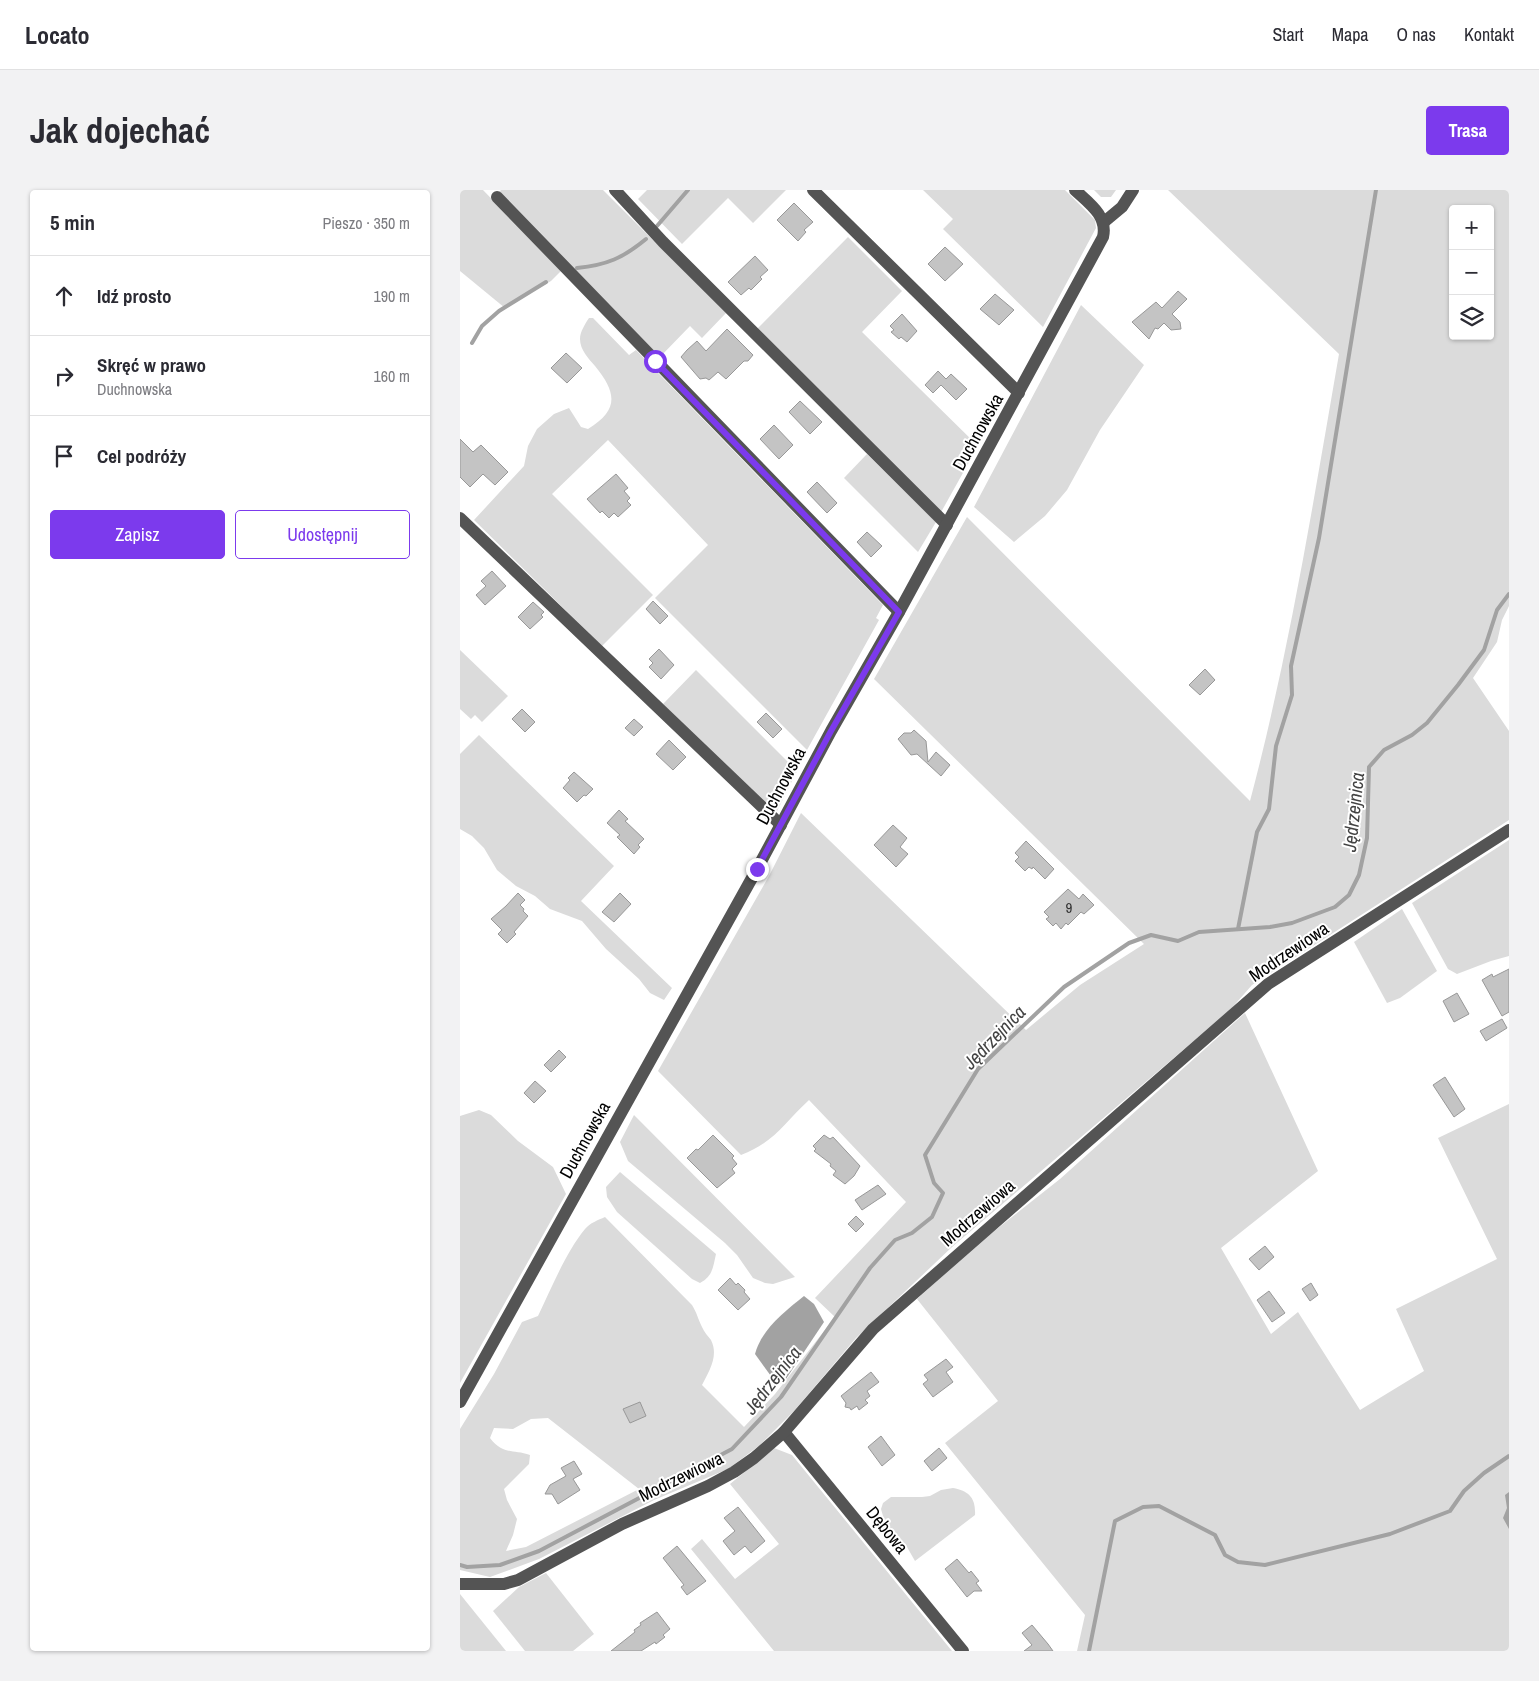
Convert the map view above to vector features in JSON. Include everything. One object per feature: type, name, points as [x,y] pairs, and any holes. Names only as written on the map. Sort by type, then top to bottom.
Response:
[{"type":"street","points":[[615,190],[670,249],[947,525]]},
{"type":"street","points":[[813,190],[1019,393]]},
{"type":"street","points":[[1075,190],[1100,215],[1104,222],[1122,207],[1133,190]]},
{"type":"street","points":[[497,197],[899,612]]},
{"type":"street","name":"Duchnowska","points":[[460,1402],[947,525],[1103,237],[1105,230],[1104,222]]},
{"type":"street","points":[[460,518],[781,824]]},
{"type":"street","name":"Modrzewiowa","points":[[460,1584],[504,1584],[536,1572],[622,1524],[708,1486],[734,1472],[754,1458],[784,1432],[873,1328],[1268,984],[1509,830]]},
{"type":"street","name":"Dębowa","points":[[784,1432],[963,1651]]},
{"type":"shaded area","points":[[460,190],[483,190],[561,271],[551,281],[505,308],[460,271]]},
{"type":"shaded area","points":[[501,190],[603,190],[726,313],[702,338],[690,326],[660,357],[499,192]]},
{"type":"shaded area","points":[[647,190],[786,190],[753,223],[728,198],[682,244],[638,199]]},
{"type":"shaded area","points":[[923,190],[1065,190],[1095,220],[1096,228],[1043,327],[943,229],[953,219]]},
{"type":"shaded area","points":[[1094,190],[1116,190],[1111,197],[1101,197]]},
{"type":"shaded area","points":[[1168,190],[1509,190],[1509,606],[1502,620],[1497,642],[1473,678],[1509,731],[1509,820],[1252,985],[1230,1010],[952,1247],[856,1338],[794,1411],[760,1445],[728,1469],[654,1500],[539,1559],[490,1577],[460,1570],[460,1429],[494,1374],[522,1322],[538,1316],[565,1260],[578,1238],[589,1225],[605,1217],[692,1305],[703,1329],[711,1340],[714,1352],[714,1358],[702,1385],[744,1427],[775,1394],[835,1317],[815,1298],[906,1202],[809,1100],[771,1138],[753,1150],[741,1155],[658,1071],[769,876],[801,813],[1026,1030],[1080,985],[1144,944],[874,679],[967,517],[1250,801],[1277,690],[1310,523],[1339,354]],"holes":[[[548,1418],[639,1489],[526,1547],[506,1551],[517,1519],[507,1500],[504,1489],[529,1464],[530,1455],[508,1451],[499,1447],[490,1438],[494,1428],[513,1429],[531,1419]]]},
{"type":"shaded area","points":[[848,237],[902,291],[862,332],[978,446],[940,514],[756,330]]},
{"type":"shaded area","points":[[1081,305],[1144,365],[1100,430],[1067,490],[1045,516],[1014,542],[974,507]]},
{"type":"shaded area","points":[[589,318],[593,318],[629,355],[636,350],[883,605],[876,618],[879,620],[807,750],[655,598],[708,545],[608,440],[552,494],[653,595],[602,646],[474,520],[524,466],[528,446],[537,429],[554,414],[569,408],[581,427],[588,429],[598,422],[610,408],[611,393],[608,385],[585,354],[580,343],[584,325]]},
{"type":"shaded area","points":[[867,454],[936,522],[918,552],[844,478]]},
{"type":"shaded area","points":[[460,650],[508,696],[482,722],[475,715],[471,719],[460,709]]},
{"type":"shaded area","points":[[696,670],[797,771],[777,811],[772,811],[663,704]]},
{"type":"shaded area","points":[[479,735],[614,866],[581,901],[672,988],[664,1000],[650,993],[639,979],[606,949],[582,921],[550,909],[535,896],[516,886],[497,870],[484,848],[472,836],[460,829],[460,754]]},
{"type":"shaded area","points":[[1509,840],[1509,956],[1457,974],[1448,969],[1412,903]]},
{"type":"shaded area","points":[[1402,909],[1437,971],[1400,998],[1387,1003],[1354,942]]},
{"type":"shaded area","points":[[1245,1013],[1318,1171],[1221,1248],[1271,1334],[1298,1312],[1360,1410],[1424,1371],[1396,1309],[1497,1259],[1438,1138],[1509,1104],[1509,1651],[1077,1651],[1085,1615],[945,1443],[998,1401],[917,1299],[974,1247],[1060,1179]]},
{"type":"shaded area","points":[[479,1110],[491,1115],[518,1141],[553,1167],[566,1194],[460,1383],[460,1116]]},
{"type":"shaded area","points":[[634,1115],[795,1277],[773,1284],[753,1278],[737,1255],[725,1243],[628,1161],[620,1142]]},
{"type":"shaded area","points":[[620,1172],[716,1254],[712,1271],[708,1277],[700,1283],[692,1279],[617,1212],[607,1197],[606,1187]]},
{"type":"shaded area","points":[[804,1296],[814,1304],[824,1322],[786,1379],[779,1385],[755,1354],[768,1329]]},
{"type":"shaded area","points":[[774,1448],[792,1455],[952,1651],[774,1651],[691,1549],[702,1539],[735,1579],[779,1544],[730,1484]]},
{"type":"shaded area","points":[[953,1488],[963,1491],[970,1496],[973,1500],[975,1515],[915,1561],[907,1547],[885,1523],[881,1509],[883,1503],[891,1497],[930,1496],[941,1490]]},
{"type":"shaded area","points":[[1509,1492],[1509,1529],[1503,1518],[1507,1508],[1505,1495]]},
{"type":"shaded area","points":[[546,1573],[594,1634],[573,1651],[525,1651],[493,1611],[519,1587]]},
{"type":"shaded area","points":[[460,1594],[506,1651],[460,1651]]},
{"type":"building","points":[[794,203],[813,222],[804,230],[806,232],[798,241],[777,220]]},
{"type":"building","points":[[945,247],[963,264],[945,281],[928,264]]},
{"type":"building","points":[[755,256],[768,270],[760,277],[762,279],[751,290],[749,288],[741,295],[728,282]]},
{"type":"building","points":[[1178,291],[1187,299],[1172,314],[1180,322],[1181,329],[1171,330],[1164,323],[1158,329],[1155,328],[1149,339],[1132,322],[1156,302],[1162,308]]},
{"type":"building","points":[[995,294],[1014,310],[999,325],[980,309]]},
{"type":"building","points":[[902,314],[917,331],[907,342],[901,337],[899,339],[891,332],[894,330],[890,326]]},
{"type":"building","points":[[727,329],[753,355],[726,379],[718,372],[709,380],[706,378],[700,379],[681,357],[697,341],[706,351]]},
{"type":"building","points":[[566,353],[582,368],[567,383],[551,368]]},
{"type":"building","points":[[938,371],[946,379],[951,374],[967,389],[956,400],[941,385],[933,393],[925,385]]},
{"type":"building","points":[[800,401],[822,422],[810,434],[789,412]]},
{"type":"building","points":[[774,425],[793,445],[779,459],[760,439]]},
{"type":"building","points":[[460,439],[473,452],[481,445],[508,472],[495,485],[483,474],[470,487],[460,477]]},
{"type":"building","points":[[616,474],[628,488],[624,491],[630,498],[627,501],[631,505],[618,517],[614,513],[609,518],[602,511],[600,513],[587,499]]},
{"type":"building","points":[[817,482],[837,503],[827,513],[807,492]]},
{"type":"building","points":[[867,532],[882,546],[871,557],[857,542]]},
{"type":"building","points":[[492,571],[506,586],[485,605],[476,595],[486,586],[481,581]]},
{"type":"building","points":[[653,601],[668,616],[660,624],[646,609]]},
{"type":"building","points":[[533,602],[544,612],[541,615],[543,617],[530,629],[518,617]]},
{"type":"building","points":[[659,649],[674,665],[661,679],[649,667],[653,663],[649,659]]},
{"type":"building","points":[[1205,669],[1215,680],[1200,695],[1189,685]]},
{"type":"building","points":[[522,709],[535,722],[525,732],[512,719]]},
{"type":"building","points":[[766,713],[782,729],[773,738],[757,722]]},
{"type":"building","points":[[634,719],[643,727],[634,736],[625,728]]},
{"type":"building","points":[[914,730],[926,741],[928,762],[936,752],[950,765],[941,776],[917,754],[911,755],[898,739],[904,733],[911,733]]},
{"type":"building","points":[[669,740],[686,757],[673,770],[656,754]]},
{"type":"building","points":[[574,772],[593,789],[577,802],[563,788],[570,780],[568,778]]},
{"type":"building","points":[[619,810],[628,819],[625,821],[644,839],[638,845],[640,847],[634,854],[617,837],[620,835],[607,823]]},
{"type":"building","points":[[893,825],[907,838],[900,847],[908,854],[896,867],[874,845]]},
{"type":"building","points":[[1026,841],[1054,869],[1045,879],[1033,867],[1032,869],[1029,867],[1025,871],[1015,861],[1019,857],[1015,853]]},
{"type":"building","points":[[1068,889],[1079,899],[1083,894],[1094,905],[1084,914],[1081,912],[1061,929],[1056,923],[1053,926],[1046,919],[1049,917],[1044,912]]},
{"type":"building","points":[[518,893],[525,900],[520,905],[528,916],[514,932],[516,934],[507,943],[498,934],[502,930],[491,919]]},
{"type":"building","points":[[620,893],[631,904],[614,922],[602,912]]},
{"type":"building","points":[[1509,969],[1509,1012],[1502,1016],[1482,980],[1492,974],[1493,977]]},
{"type":"building","points":[[1457,993],[1469,1014],[1454,1022],[1443,1001]]},
{"type":"building","points":[[1502,1019],[1507,1028],[1486,1041],[1480,1031]]},
{"type":"building","points":[[559,1050],[566,1057],[551,1072],[544,1065]]},
{"type":"building","points":[[1445,1077],[1465,1109],[1454,1117],[1433,1085]]},
{"type":"building","points":[[535,1081],[546,1091],[534,1103],[524,1093]]},
{"type":"building","points":[[713,1135],[734,1156],[732,1158],[737,1164],[732,1169],[735,1173],[717,1188],[687,1158]]},
{"type":"building","points":[[824,1135],[830,1139],[833,1137],[860,1166],[854,1176],[845,1184],[833,1175],[836,1171],[830,1166],[831,1164],[814,1151],[816,1149],[813,1146]]},
{"type":"building","points":[[878,1185],[886,1194],[862,1210],[855,1200]]},
{"type":"building","points":[[856,1216],[864,1224],[856,1232],[848,1224]]},
{"type":"building","points":[[1265,1246],[1274,1257],[1259,1270],[1249,1259]]},
{"type":"building","points":[[730,1278],[736,1285],[738,1283],[745,1290],[744,1292],[750,1299],[738,1310],[718,1290]]},
{"type":"building","points":[[1311,1283],[1318,1295],[1310,1301],[1302,1289]]},
{"type":"building","points":[[1269,1291],[1285,1313],[1272,1322],[1257,1300]]},
{"type":"building","points":[[946,1359],[953,1367],[946,1372],[953,1382],[933,1397],[923,1384],[928,1380],[924,1375]]},
{"type":"building","points":[[871,1372],[879,1382],[867,1391],[870,1396],[865,1400],[868,1403],[859,1410],[857,1406],[851,1410],[845,1407],[846,1403],[841,1396]]},
{"type":"building","points":[[640,1402],[646,1416],[630,1423],[623,1409]]},
{"type":"building","points":[[881,1436],[895,1455],[882,1466],[868,1447]]},
{"type":"building","points":[[939,1448],[947,1458],[932,1471],[924,1461]]},
{"type":"building","points":[[574,1461],[582,1474],[573,1479],[580,1490],[558,1504],[552,1494],[545,1494],[550,1485],[566,1476],[561,1468]]},
{"type":"building","points":[[738,1507],[765,1541],[751,1553],[745,1546],[734,1555],[723,1541],[735,1531],[724,1518]]},
{"type":"building","points":[[677,1546],[706,1581],[687,1595],[681,1587],[684,1585],[663,1558]]},
{"type":"building","points":[[957,1559],[979,1581],[976,1583],[982,1591],[974,1591],[967,1597],[952,1578],[945,1569]]},
{"type":"building","points":[[657,1612],[670,1629],[663,1635],[665,1637],[656,1644],[655,1642],[641,1651],[611,1651],[635,1632],[634,1630],[641,1625],[640,1623]]},
{"type":"building","points":[[1032,1625],[1053,1651],[1024,1651],[1032,1645],[1022,1633]]},
{"type":"waterway","points":[[657,226],[688,190]]},
{"type":"waterway","points":[[1238,929],[1257,832],[1269,809],[1276,746],[1292,695],[1291,666],[1319,538],[1376,190]]},
{"type":"waterway","points":[[577,268],[614,260],[646,239]]},
{"type":"waterway","points":[[472,343],[482,326],[499,311],[546,282]]},
{"type":"waterway","name":"Jędrzejnica","points":[[460,1565],[467,1567],[500,1565],[539,1551],[732,1449],[781,1397],[870,1268],[895,1240],[912,1233],[932,1217],[943,1193],[934,1183],[925,1155],[978,1069],[1064,987],[1129,943],[1151,935],[1178,941],[1199,932],[1270,927],[1292,923],[1335,907],[1349,895],[1359,875],[1367,838],[1369,767],[1384,750],[1412,735],[1427,723],[1458,685],[1484,650],[1497,610],[1509,594]]},
{"type":"waterway","points":[[1089,1651],[1115,1521],[1143,1507],[1159,1506],[1215,1535],[1225,1555],[1238,1562],[1265,1565],[1390,1534],[1450,1511],[1464,1491],[1484,1473],[1509,1456]]},
{"type":"route","points":[[655,361],[899,612],[831,731],[757,869]]}]
